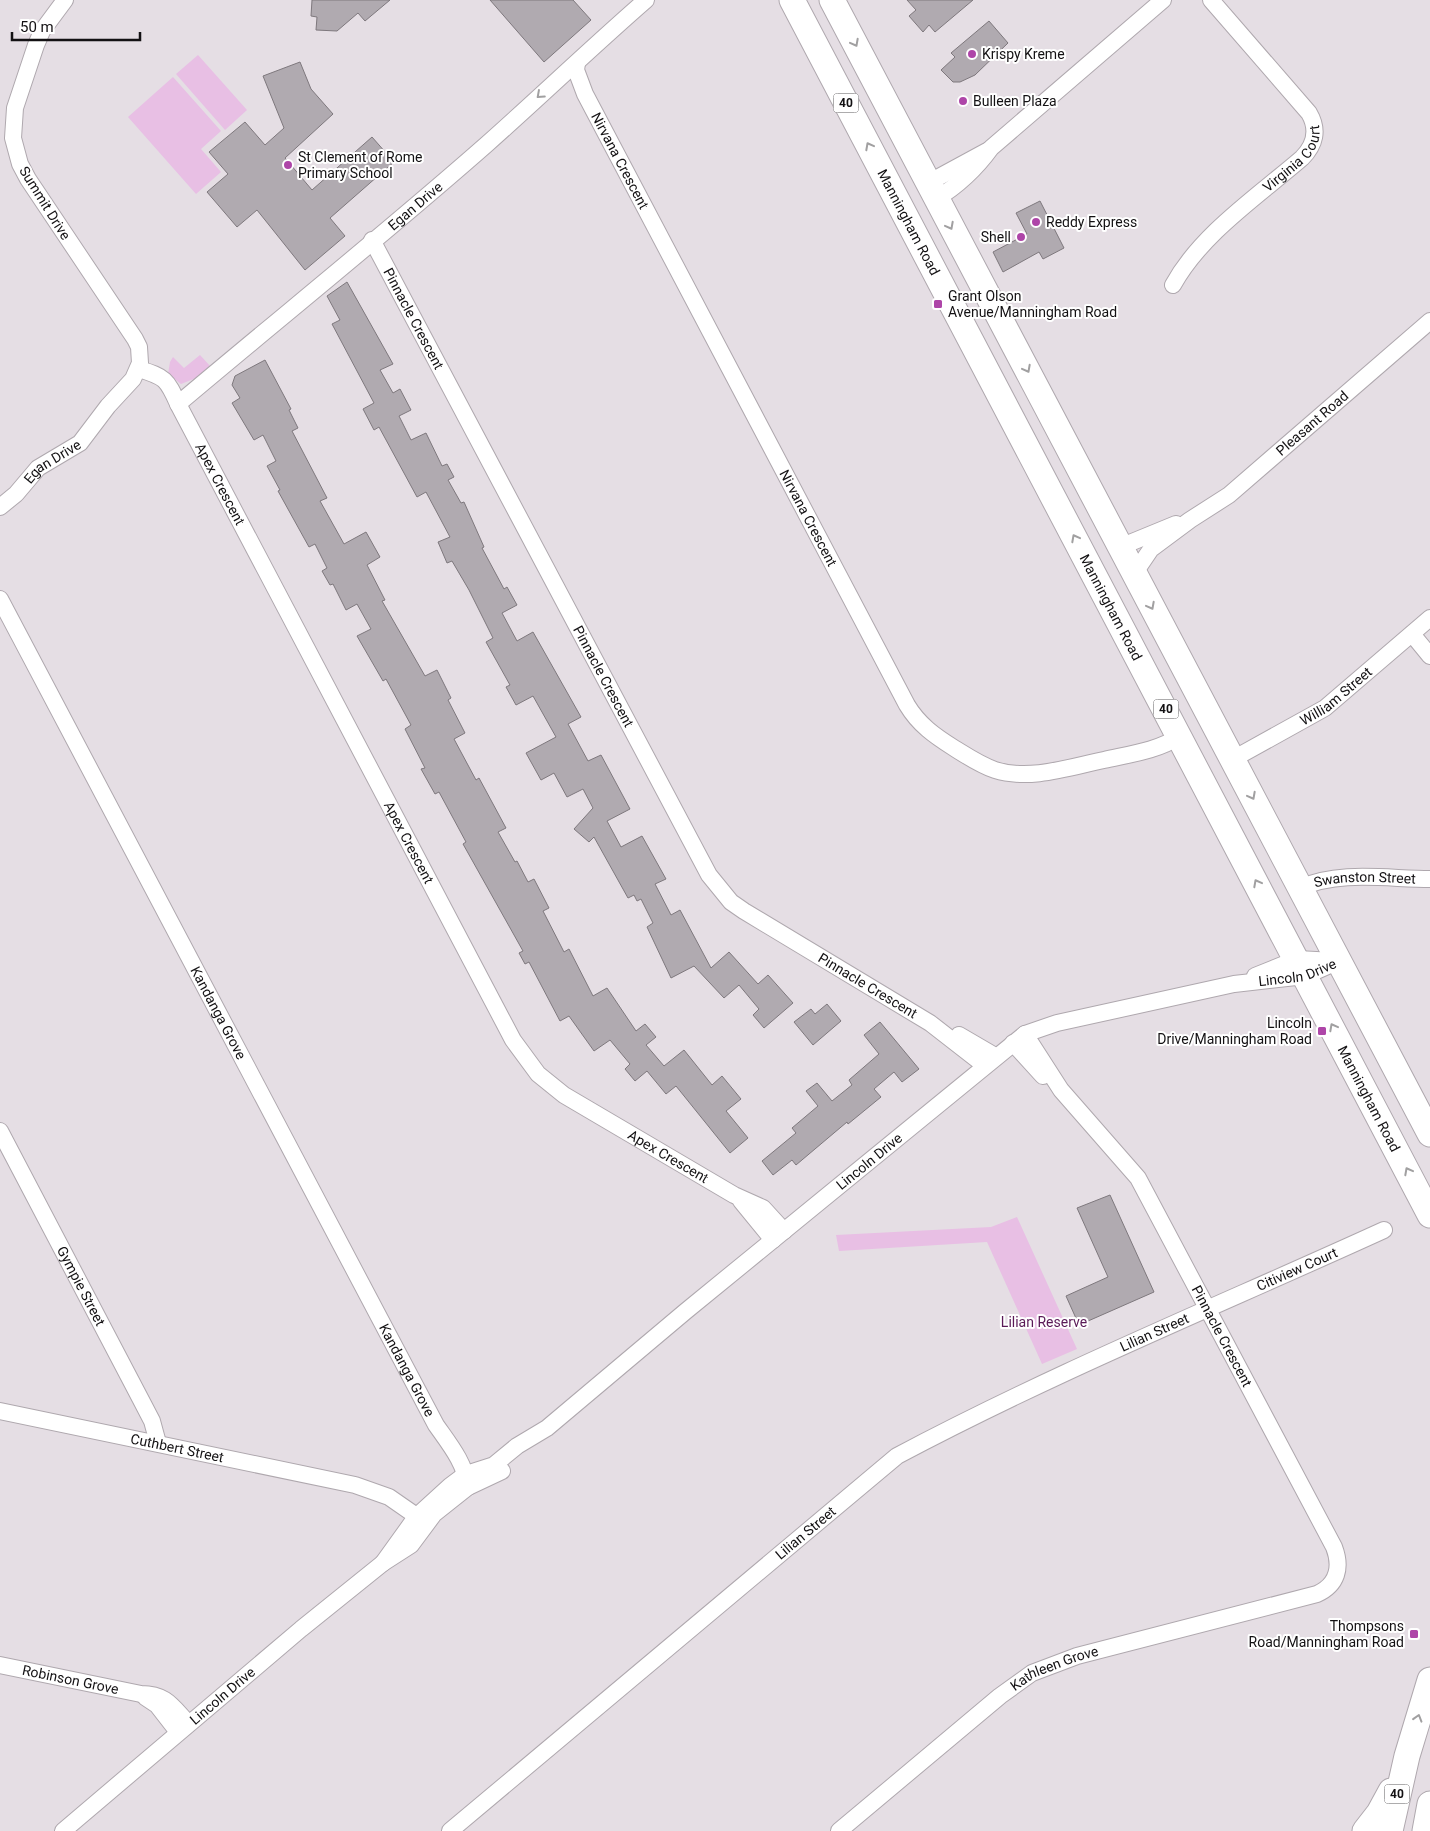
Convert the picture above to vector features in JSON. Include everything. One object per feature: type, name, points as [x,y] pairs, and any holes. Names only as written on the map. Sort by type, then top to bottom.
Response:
[{"type":"main road","name":"Manningham Road","points":[[792,0],[1160,696],[1430,1215]]},
{"type":"main road","name":"40","points":[[832,0],[1430,1134]]},
{"type":"main road","points":[[900,205],[932,191]]},
{"type":"main road","points":[[1120,547],[1113,558],[1111,568],[1115,580],[1145,638],[1160,696]]},
{"type":"main road","name":"40","points":[[1390,1831],[1406,1756],[1430,1680]]},
{"type":"main road","points":[[1365,1831],[1379,1813],[1406,1756]]},
{"type":"main road","name":"40","points":[[1425,1831],[1430,1804]]},
{"type":"street","name":"Summit Drive","points":[[65,0],[42,31],[30,61],[15,108],[13,123],[14,145],[20,164],[28,179],[135,339],[141,355],[139,369]]},
{"type":"street","name":"Egan Drive","points":[[178,404],[487,144],[577,63],[585,53],[646,0]]},
{"type":"street","points":[[932,191],[991,148],[1163,0]]},
{"type":"street","name":"Virginia Court","points":[[1173,285],[1182,269],[1206,241],[1302,158],[1311,148],[1315,136],[1314,124],[1309,113],[1211,0]]},
{"type":"street","name":"Nirvana Crescent","points":[[577,63],[576,70],[584,94],[907,705],[920,724],[941,740],[984,766],[1007,773],[1019,774],[1051,771],[1156,749],[1180,736]]},
{"type":"street","name":"Pinnacle Crescent","points":[[372,240],[709,875],[731,902],[744,911],[930,1023],[954,1032],[990,1061]]},
{"type":"street","name":"Pleasant Road","points":[[1134,574],[1151,549],[1228,495],[1430,321]]},
{"type":"street","points":[[139,369],[144,376],[166,392],[178,404]]},
{"type":"street","name":"Egan Drive","points":[[0,507],[16,494],[38,468],[80,443],[112,401],[133,379],[139,369]]},
{"type":"street","name":"Apex Crescent","points":[[178,404],[520,1052],[538,1074],[564,1095],[734,1195],[763,1208],[779,1235]]},
{"type":"street","name":"Pleasant Road","points":[[1120,547],[1190,520]]},
{"type":"street","name":"Kandanga Grove","points":[[0,599],[436,1425],[458,1457],[465,1480]]},
{"type":"street","name":"William Street","points":[[1232,759],[1325,708],[1430,618]]},
{"type":"street","points":[[1412,634],[1430,656]]},
{"type":"street","name":"Swanston Street","points":[[1300,888],[1316,881],[1334,878],[1430,879]]},
{"type":"street","name":"Lincoln Drive","points":[[63,1831],[183,1727],[383,1563],[411,1545],[421,1517],[465,1480],[496,1476],[505,1469],[529,1449],[547,1428],[1019,1038],[1057,1023],[1301,968],[1339,962]]},
{"type":"street","name":"Pinnacle Crescent","points":[[1019,1038],[1060,1090],[1138,1178],[1209,1310],[1338,1556],[1336,1578],[1325,1590],[1317,1594]]},
{"type":"street","name":"Gympie Street","points":[[1,1137],[152,1421],[158,1443]]},
{"type":"street","name":"Citiview Court","points":[[1209,1310],[1384,1230]]},
{"type":"street","name":"Lilian Street","points":[[450,1831],[897,1456],[1089,1363],[1209,1310]]},
{"type":"street","name":"Cuthbert Street","points":[[0,1411],[355,1485],[397,1501],[421,1517]]},
{"type":"street","name":"Kathleen Grove","points":[[839,1831],[1000,1696],[1032,1673],[1078,1656],[1317,1594]]},
{"type":"street","name":"Robinson Grove","points":[[0,1665],[141,1694],[154,1694],[162,1697],[183,1727]]},
{"type":"green space","points":[[198,55],[247,110],[225,130],[176,74]]},
{"type":"green space","points":[[173,77],[221,131],[201,149],[221,172],[196,194],[128,117]]},
{"type":"green space","points":[[200,355],[211,367],[196,378],[181,384],[168,374],[173,357],[184,368]]},
{"type":"green space","name":"Lilian Reserve","points":[[1017,1217],[1077,1349],[1042,1364],[987,1242],[839,1251],[836,1235],[991,1227]]},
{"type":"building","points":[[312,0],[390,0],[365,21],[358,13],[337,31],[316,30],[317,17],[311,16]]},
{"type":"building","points":[[490,0],[573,0],[591,20],[544,62]]},
{"type":"building","points":[[907,0],[973,0],[935,32],[929,25],[923,32],[909,16],[916,10]]},
{"type":"building","points":[[989,21],[1008,43],[975,75],[960,82],[953,82],[941,70],[955,57],[951,53]]},
{"type":"building","points":[[300,62],[311,89],[333,114],[285,158],[312,190],[372,137],[394,162],[330,218],[345,236],[305,270],[257,210],[237,227],[207,192],[228,174],[209,152],[245,122],[265,145],[284,128],[263,76]]},
{"type":"building","points":[[1040,201],[1064,248],[1043,259],[1039,252],[1003,272],[993,252],[1027,234],[1016,213]]},
{"type":"building","points":[[347,282],[393,364],[380,370],[393,393],[400,389],[411,410],[399,416],[411,440],[426,433],[442,466],[447,464],[454,477],[448,480],[461,503],[464,502],[484,547],[482,548],[504,589],[507,587],[517,605],[502,613],[517,641],[533,632],[581,717],[568,724],[588,761],[601,755],[630,809],[607,821],[621,847],[642,836],[666,879],[655,884],[671,915],[680,910],[711,968],[729,952],[758,984],[768,975],[793,1003],[764,1028],[753,1015],[759,1009],[739,985],[724,998],[694,966],[671,978],[647,927],[653,923],[641,899],[637,901],[634,895],[628,898],[594,837],[589,842],[574,829],[593,808],[583,789],[567,797],[554,773],[541,780],[526,753],[556,737],[533,696],[516,705],[506,687],[510,685],[486,642],[493,638],[469,590],[452,561],[447,563],[438,542],[450,537],[426,492],[417,497],[379,427],[374,430],[363,409],[374,403],[332,324],[340,320],[327,296]]},
{"type":"building","points":[[265,360],[291,409],[289,410],[298,428],[292,431],[327,498],[320,501],[344,544],[366,532],[380,557],[367,565],[385,600],[382,601],[425,676],[437,670],[451,698],[448,700],[465,733],[454,739],[476,780],[479,778],[506,828],[498,832],[528,882],[534,879],[549,908],[543,911],[564,952],[569,949],[593,996],[607,988],[636,1031],[645,1024],[656,1037],[646,1045],[664,1066],[684,1050],[712,1085],[722,1076],[741,1099],[726,1111],[748,1138],[730,1153],[676,1086],[666,1094],[647,1071],[635,1081],[625,1069],[630,1064],[610,1040],[594,1051],[569,1016],[560,1021],[529,962],[525,964],[519,953],[523,951],[463,844],[466,842],[439,792],[435,794],[421,769],[425,768],[405,729],[411,725],[386,679],[383,681],[357,636],[371,629],[357,604],[346,610],[333,584],[330,585],[322,571],[327,568],[315,544],[309,547],[278,491],[280,490],[267,466],[276,461],[263,435],[254,440],[232,403],[240,398],[232,385],[235,376]]},
{"type":"building","points":[[827,1004],[841,1021],[813,1045],[794,1022],[811,1009],[815,1014]]},
{"type":"building","points":[[880,1022],[919,1069],[902,1082],[894,1072],[874,1089],[881,1097],[848,1124],[847,1122],[796,1165],[792,1160],[773,1175],[762,1161],[796,1133],[792,1128],[818,1106],[806,1091],[817,1083],[832,1101],[852,1085],[849,1080],[879,1054],[864,1035]]},
{"type":"building","points":[[1110,1195],[1154,1292],[1079,1325],[1066,1296],[1108,1277],[1077,1208]]},
{"type":"place","name":"Krispy Kreme","points":[[972,54]]},
{"type":"place","name":"Bulleen Plaza","points":[[963,101]]},
{"type":"place","name":"St Clement of Rome Primary School","points":[[288,165]]},
{"type":"place","name":"Reddy Express","points":[[1036,222]]},
{"type":"place","name":"Shell","points":[[1021,237]]},
{"type":"place","name":"Grant Olson Avenue/Manningham Road","points":[[938,304]]},
{"type":"place","name":"Lincoln Drive/Manningham Road","points":[[1322,1031]]},
{"type":"place","name":"Thompsons Road/Manningham Road","points":[[1414,1634]]}]
